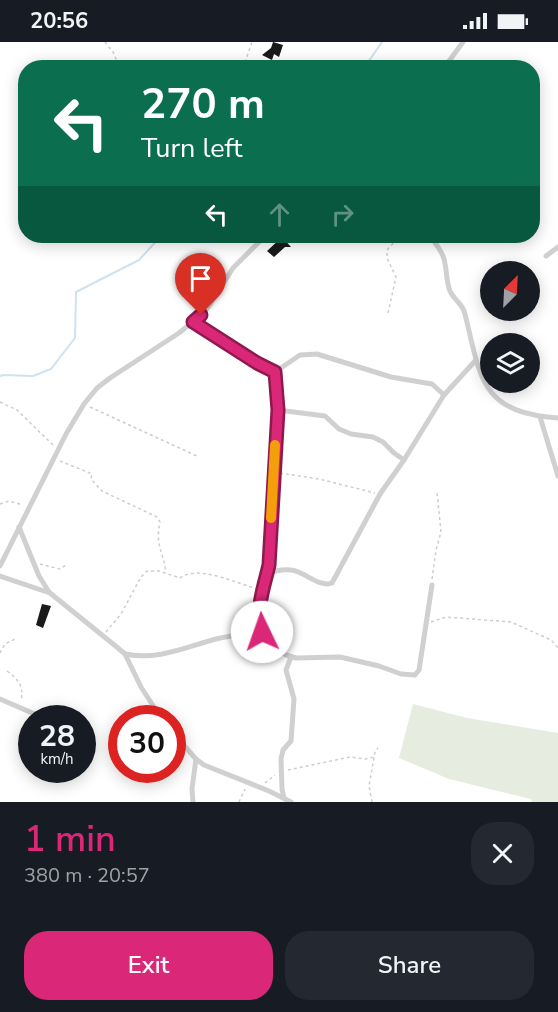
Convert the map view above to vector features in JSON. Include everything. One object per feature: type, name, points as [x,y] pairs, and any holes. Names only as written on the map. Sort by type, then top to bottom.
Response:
[{"type":"street","points":[[450,60],[463,42]]},
{"type":"street","points":[[0,566],[59,448],[84,404],[97,388],[110,378],[193,322],[209,306],[233,268],[258,243]]},
{"type":"street","points":[[435,243],[444,257],[450,291],[464,310],[483,381],[494,395],[516,410],[540,417],[558,418]]},
{"type":"street","points":[[546,256],[558,247]]},
{"type":"street","points":[[193,322],[275,372]]},
{"type":"street","points":[[275,372],[300,355],[317,354],[337,358],[390,377],[432,384],[444,395]]},
{"type":"street","points":[[267,574],[280,570],[291,570],[330,584],[380,494],[444,395],[476,360]]},
{"type":"street","points":[[275,372],[278,410],[267,574],[262,590],[259,617],[262,632],[278,649],[291,657],[340,657],[379,666],[401,674],[415,675],[419,670],[432,585]]},
{"type":"street","points":[[278,410],[325,416],[339,429],[351,434],[377,438],[404,460]]},
{"type":"street","points":[[540,417],[558,476]]},
{"type":"street","points":[[19,527],[39,576],[50,593],[125,654],[153,705]]},
{"type":"street","points":[[0,576],[50,593]]},
{"type":"street","points":[[125,654],[133,656],[170,654],[218,639],[262,632]]},
{"type":"street","points":[[284,798],[282,789],[283,750],[291,741],[294,699],[286,670],[291,657]]},
{"type":"street","points":[[0,699],[18,706]]},
{"type":"street","points":[[186,748],[196,759],[211,768],[259,786],[291,802]]},
{"type":"street","points":[[192,802],[196,759]]},
{"type":"path","points":[[105,42],[116,60]]},
{"type":"path","points":[[246,60],[252,42]]},
{"type":"path","points":[[388,313],[396,277],[387,258],[387,250],[394,243]]},
{"type":"path","points":[[0,402],[17,410],[48,441],[59,448]]},
{"type":"path","points":[[84,404],[196,456]]},
{"type":"path","points":[[55,458],[92,474],[90,479],[102,491],[157,517],[160,522],[159,552],[166,573]]},
{"type":"path","points":[[273,471],[319,479],[380,494]]},
{"type":"path","points":[[432,585],[436,550],[441,532],[437,492]]},
{"type":"path","points":[[0,504],[9,501],[29,507]]},
{"type":"path","points":[[34,561],[60,569],[67,564]]},
{"type":"path","points":[[104,636],[121,614],[141,577],[147,571],[159,571],[180,578],[190,573],[213,575],[262,590]]},
{"type":"path","points":[[427,622],[446,617],[510,622],[551,640],[558,648]]},
{"type":"path","points":[[0,653],[5,644],[17,638]]},
{"type":"path","points":[[7,671],[19,681],[23,689],[21,700],[15,705]]},
{"type":"path","points":[[372,802],[369,786],[374,757],[378,748]]},
{"type":"path","points":[[259,786],[282,771],[350,757],[365,759],[374,757]]},
{"type":"path","points":[[239,802],[248,783]]},
{"type":"shaded area","points":[[413,704],[467,718],[558,733],[558,802],[532,802],[531,799],[449,779],[399,758]]},
{"type":"building","points":[[273,42],[283,45],[279,57],[274,54],[272,60],[262,55],[271,48]]},
{"type":"building","points":[[276,243],[287,243],[291,247],[285,247],[274,257],[267,251]]},
{"type":"building","points":[[42,604],[51,606],[43,628],[36,625]]},
{"type":"waterway","points":[[370,60],[382,42]]},
{"type":"waterway","points":[[0,376],[33,376],[51,369],[75,338],[76,292],[139,260],[155,243]]},
{"type":"slow traffic","points":[[271,518],[275,445]]},
{"type":"route","points":[[201,315],[193,322],[275,372],[278,410],[269,565],[263,584],[259,617],[262,632]]}]
